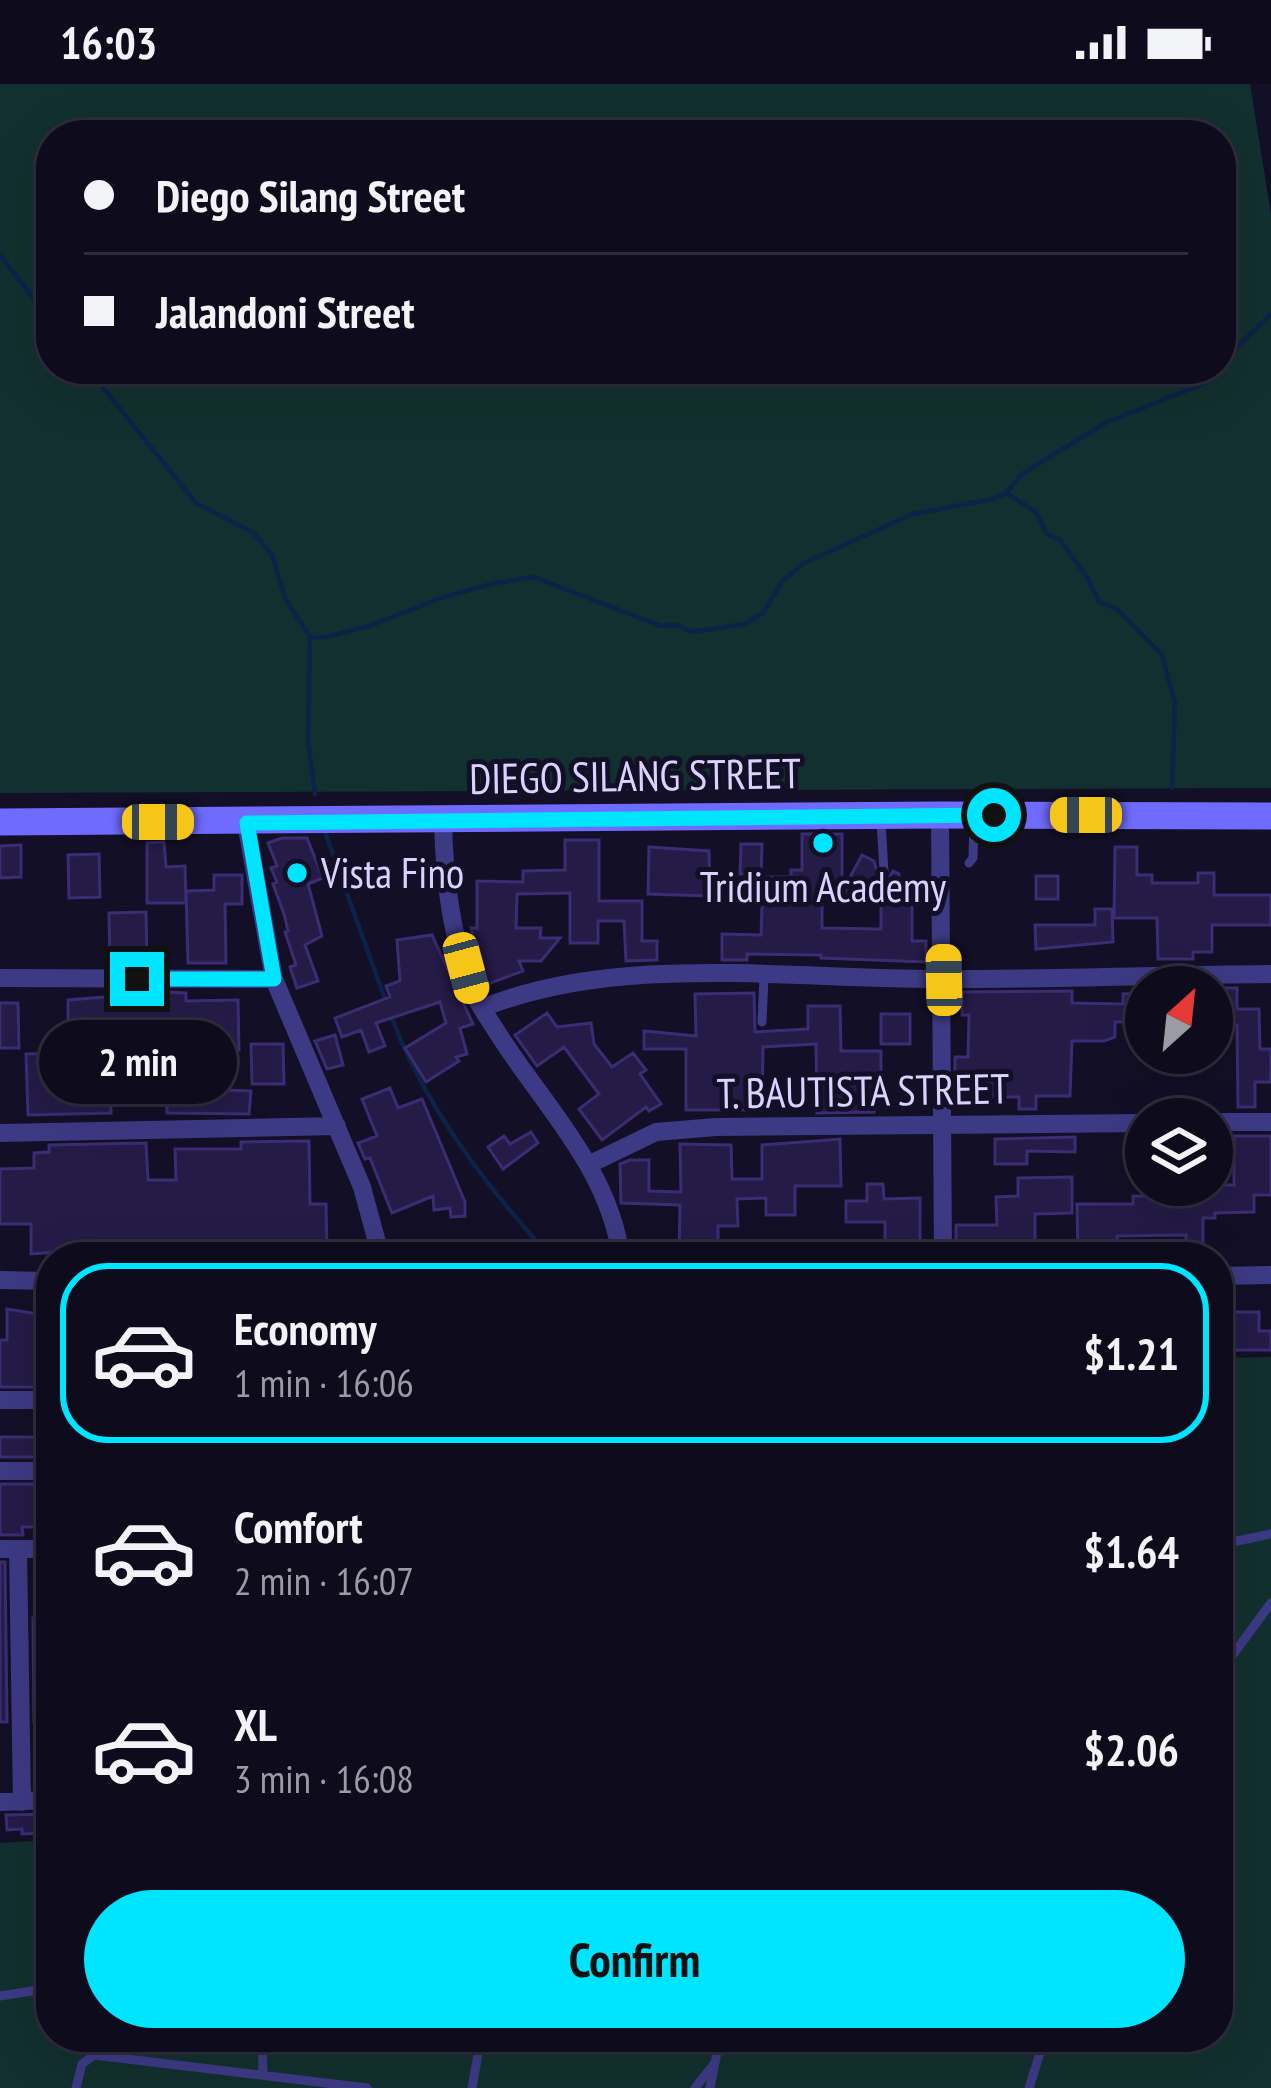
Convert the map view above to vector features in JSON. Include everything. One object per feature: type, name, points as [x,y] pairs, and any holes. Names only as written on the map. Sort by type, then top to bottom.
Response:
[{"type":"street","points":[[940,815],[943,1242]]},
{"type":"street","name":"DIEGO SILANG STREET","points":[[0,822],[1271,816]]},
{"type":"street","points":[[443,820],[444,868],[473,994],[516,1062],[573,1137],[600,1184],[617,1242]]},
{"type":"street","points":[[247,823],[274,979],[362,1187],[377,1242]]},
{"type":"street","points":[[482,1009],[528,990],[569,981],[656,975],[944,980],[1271,974]]},
{"type":"street","points":[[0,978],[274,979]]},
{"type":"street","points":[[1233,1122],[1271,1122]]},
{"type":"street","name":"T. BAUTISTA STREET","points":[[588,1166],[656,1132],[716,1127],[1125,1123]]},
{"type":"street","points":[[0,1132],[337,1126]]},
{"type":"street","points":[[1233,1276],[1271,1275]]},
{"type":"street","points":[[0,1280],[36,1281]]},
{"type":"street","points":[[0,1400],[36,1400]]},
{"type":"street","points":[[0,1471],[36,1471]]},
{"type":"street","points":[[9,1549],[22,1802]]},
{"type":"street","points":[[0,1802],[36,1801]]},
{"type":"lane","points":[[880,815],[884,872]]},
{"type":"lane","points":[[969,863],[974,815]]},
{"type":"lane","points":[[762,1022],[764,976]]},
{"type":"lane","points":[[1233,1542],[1271,1534]]},
{"type":"lane","points":[[1233,1655],[1271,1603]]},
{"type":"lane","points":[[0,1996],[36,1990]]},
{"type":"lane","points":[[262,2052],[262,2073]]},
{"type":"lane","points":[[472,2088],[478,2052]]},
{"type":"lane","points":[[710,2088],[717,2052]]},
{"type":"lane","points":[[1029,2088],[1040,2052]]},
{"type":"lane","points":[[76,2088],[82,2064],[94,2055],[367,2088]]},
{"type":"lane","points":[[695,2088],[714,2063]]},
{"type":"green space","points":[[0,84],[1250,84],[1271,214],[1271,788],[0,793]]},
{"type":"green space","points":[[1271,1357],[1271,2088],[0,2088],[0,1843],[36,1841],[36,2052],[1233,2052],[1233,1358]]},
{"type":"building","points":[[802,834],[842,834],[842,892],[862,855],[874,861],[879,879],[888,880],[893,871],[899,874],[898,900],[912,900],[912,941],[926,941],[926,962],[747,954],[747,960],[722,960],[722,934],[761,935],[763,877],[791,877],[791,870],[802,870]],"holes":[[[822,898],[881,898],[881,929],[822,928]]]},
{"type":"building","points":[[307,838],[323,878],[308,884],[322,936],[305,945],[318,981],[297,988],[290,967],[296,965],[273,884],[277,882],[271,868],[277,866],[268,843]]},
{"type":"building","points":[[565,840],[599,840],[599,901],[642,901],[642,941],[657,941],[657,960],[626,961],[624,921],[598,921],[598,943],[570,943],[570,893],[517,894],[516,928],[541,928],[540,938],[560,938],[541,961],[519,961],[523,971],[485,985],[471,928],[477,928],[477,881],[523,882],[523,871],[565,870]]},
{"type":"building","points":[[164,842],[166,867],[185,866],[186,903],[147,903],[147,843]]},
{"type":"building","points":[[741,844],[762,844],[761,874],[740,874]]},
{"type":"building","points":[[21,845],[21,877],[0,878],[0,846]]},
{"type":"building","points":[[649,847],[709,851],[710,896],[648,894]]},
{"type":"building","points":[[1115,847],[1137,847],[1137,875],[1152,875],[1152,883],[1198,883],[1198,873],[1214,873],[1214,895],[1271,895],[1271,925],[1212,925],[1212,952],[1193,952],[1193,959],[1158,959],[1157,918],[1114,918]]},
{"type":"building","points":[[99,854],[100,897],[69,898],[68,855]]},
{"type":"building","points":[[214,875],[242,875],[242,904],[225,904],[226,963],[188,963],[186,891],[214,890]]},
{"type":"building","points":[[1036,876],[1058,876],[1058,899],[1036,899]]},
{"type":"building","points":[[1095,909],[1112,909],[1113,942],[1036,949],[1035,925],[1095,925]]},
{"type":"building","points":[[146,912],[147,965],[110,965],[109,913]]},
{"type":"building","points":[[432,935],[473,1024],[460,1028],[467,1054],[456,1057],[459,1061],[426,1082],[405,1048],[446,1023],[440,1002],[376,1023],[385,1046],[369,1052],[361,1030],[342,1037],[335,1018],[390,997],[386,986],[400,981],[397,940]]},
{"type":"building","points":[[1233,988],[1237,988],[1237,1009],[1259,1009],[1260,1049],[1271,1049],[1271,1082],[1255,1082],[1255,1107],[1238,1107],[1237,1025],[1233,1025]]},
{"type":"building","points":[[1072,991],[1072,1003],[1123,1004],[1125,994],[1125,1022],[1115,1022],[1115,1037],[1072,1041],[1070,1096],[1036,1096],[1036,1109],[1019,1109],[1019,1097],[994,1097],[994,1082],[962,1082],[962,1074],[955,1074],[955,1057],[968,1057],[969,1015],[962,1015],[962,992]]},
{"type":"building","points":[[186,993],[186,1001],[238,1000],[239,1050],[225,1050],[226,1090],[251,1091],[249,1114],[167,1113],[167,1084],[147,1084],[146,1052],[110,1052],[111,1113],[28,1115],[26,1054],[68,1053],[68,1000]]},
{"type":"building","points":[[754,993],[755,1032],[808,1029],[808,1006],[840,1006],[841,1051],[881,1051],[881,1080],[874,1080],[874,1112],[817,1113],[816,1044],[763,1047],[762,1110],[686,1110],[686,1049],[644,1049],[644,1031],[696,1036],[695,994]]},
{"type":"building","points":[[0,1003],[18,1003],[19,1048],[0,1048]]},
{"type":"building","points":[[547,1013],[557,1027],[591,1023],[594,1044],[612,1067],[633,1053],[646,1070],[640,1074],[661,1104],[649,1111],[646,1107],[602,1140],[579,1109],[599,1094],[564,1047],[537,1066],[515,1035]]},
{"type":"building","points":[[881,1014],[910,1014],[910,1044],[881,1044]]},
{"type":"building","points":[[335,1035],[343,1065],[327,1069],[315,1041]]},
{"type":"building","points":[[251,1044],[283,1044],[284,1084],[252,1084]]},
{"type":"building","points":[[390,1088],[398,1108],[422,1099],[465,1202],[465,1216],[451,1217],[450,1208],[434,1210],[433,1196],[392,1213],[370,1158],[365,1159],[358,1143],[377,1136],[362,1099]]},
{"type":"building","points":[[531,1132],[538,1143],[503,1169],[488,1147],[504,1136],[510,1144]]},
{"type":"building","points":[[1234,1136],[1271,1136],[1271,1195],[1254,1195],[1254,1212],[1203,1218],[1203,1242],[1186,1242],[1186,1235],[1078,1242],[1077,1204],[1233,1206]]},
{"type":"building","points":[[1075,1137],[1075,1152],[1027,1151],[1027,1164],[995,1164],[995,1139]]},
{"type":"building","points":[[840,1139],[841,1186],[795,1186],[795,1215],[766,1215],[766,1198],[737,1199],[738,1226],[718,1226],[718,1242],[679,1242],[680,1205],[621,1203],[620,1164],[649,1160],[649,1191],[681,1192],[680,1144],[731,1145],[732,1179],[762,1179],[762,1145]]},
{"type":"building","points":[[309,1141],[310,1204],[326,1204],[327,1242],[36,1242],[36,1254],[31,1254],[31,1224],[0,1224],[0,1169],[34,1168],[34,1153],[49,1152],[49,1145],[146,1143],[148,1180],[176,1180],[175,1149],[241,1149],[241,1142]]},
{"type":"building","points":[[1072,1177],[1072,1213],[1035,1214],[1035,1242],[956,1242],[956,1225],[997,1225],[996,1197],[1018,1196],[1018,1178]]},
{"type":"building","points":[[867,1184],[883,1184],[884,1199],[920,1198],[920,1242],[885,1242],[885,1222],[846,1222],[846,1201],[867,1201]]},
{"type":"building","points":[[7,1309],[36,1314],[36,1387],[0,1387],[0,1340],[7,1340]]},
{"type":"building","points":[[1233,1312],[1259,1312],[1259,1331],[1271,1331],[1271,1350],[1233,1350]]},
{"type":"building","points":[[0,1437],[36,1437],[36,1457],[0,1457]]},
{"type":"building","points":[[0,1484],[36,1484],[36,1527],[22,1527],[23,1535],[0,1535]]},
{"type":"building","points":[[0,1562],[5,1562],[7,1722],[0,1722]]},
{"type":"building","points":[[33,1618],[36,1618],[36,1723]]},
{"type":"building","points":[[36,1814],[36,1834],[7,1830],[6,1815]]},
{"type":"waterway","points":[[0,255],[36,302]]},
{"type":"waterway","points":[[1236,348],[1271,314]]},
{"type":"waterway","points":[[100,384],[196,503],[254,533],[272,555],[285,598],[310,637],[369,626],[441,598],[534,577],[661,626],[676,625],[692,632],[745,624],[763,613],[782,581],[804,563],[913,514],[993,499],[1006,493],[1022,474],[1107,422],[1203,384]]},
{"type":"waterway","points":[[1006,493],[1036,512],[1047,534],[1060,540],[1099,602],[1117,609],[1162,655],[1175,703],[1172,788]]},
{"type":"waterway","points":[[310,638],[308,741],[315,794]]},
{"type":"waterway","points":[[325,832],[386,1002]]},
{"type":"waterway","points":[[390,1013],[420,1079],[458,1142],[538,1242]]},
{"type":"place","name":"Tridium Academy","points":[[823,843]]},
{"type":"place","name":"Vista Fino","points":[[297,873]]},
{"type":"route","points":[[137,979],[274,979],[247,823],[994,815]]}]
